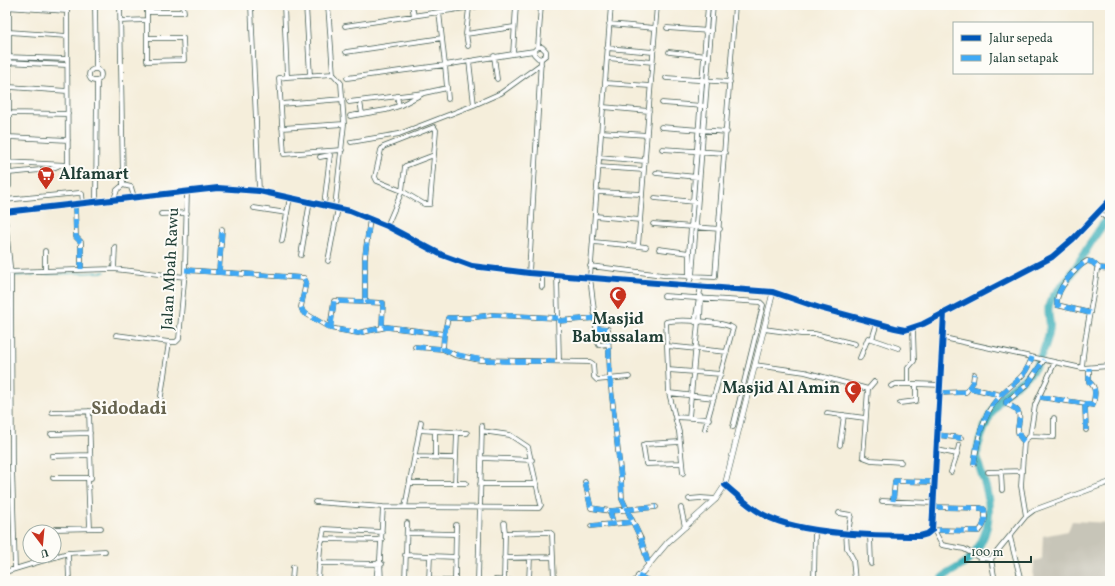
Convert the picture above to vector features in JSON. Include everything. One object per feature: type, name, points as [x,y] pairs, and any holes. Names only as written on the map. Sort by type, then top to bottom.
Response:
[{"type":"street","points":[[67,5],[68,178]]},
{"type":"street","points":[[95,5],[96,69]]},
{"type":"street","points":[[120,5],[123,185]]},
{"type":"street","points":[[147,5],[147,12],[147,20],[147,38],[147,61],[184,60],[183,38],[147,38]]},
{"type":"street","points":[[147,12],[184,12],[183,5]]},
{"type":"street","points":[[251,5],[259,191]]},
{"type":"street","points":[[284,5],[287,77]]},
{"type":"street","points":[[306,5],[310,76]]},
{"type":"street","points":[[328,5],[333,74],[341,83],[344,124],[336,207],[328,260]]},
{"type":"street","points":[[412,5],[414,16]]},
{"type":"street","points":[[345,26],[486,5]]},
{"type":"street","points":[[513,54],[516,5]]},
{"type":"street","points":[[347,78],[534,51],[538,47],[541,5]]},
{"type":"street","points":[[608,344],[598,345],[590,266],[597,192],[610,5]]},
{"type":"street","points":[[638,246],[657,5]]},
{"type":"street","points":[[683,5],[710,6],[696,202],[689,252],[689,279],[700,292],[760,302],[763,305],[733,427]]},
{"type":"street","points":[[590,266],[635,276],[662,279],[715,277],[720,229],[736,5]]},
{"type":"street","points":[[9,186],[7,163],[10,113],[10,87],[7,62],[9,32],[8,6],[67,11]]},
{"type":"street","points":[[468,46],[466,34],[469,8]]},
{"type":"street","points":[[439,12],[448,99]]},
{"type":"street","points":[[120,21],[147,20]]},
{"type":"street","points":[[609,24],[655,28]]},
{"type":"street","points":[[466,34],[514,27]]},
{"type":"street","points":[[668,28],[709,31]]},
{"type":"street","points":[[9,32],[67,36]]},
{"type":"street","points":[[346,52],[442,38]]},
{"type":"street","points":[[538,47],[542,47],[546,51],[546,55],[541,58]]},
{"type":"street","points":[[607,48],[653,52]]},
{"type":"street","points":[[534,51],[536,57],[541,58]]},
{"type":"street","points":[[669,52],[707,56]]},
{"type":"street","points":[[494,56],[497,79]]},
{"type":"street","points":[[7,57],[67,65]]},
{"type":"street","points":[[529,273],[541,58]]},
{"type":"street","points":[[607,58],[653,62]]},
{"type":"street","points":[[7,62],[67,59]]},
{"type":"street","points":[[469,61],[474,104]]},
{"type":"street","points":[[351,142],[399,134],[501,93],[541,64]]},
{"type":"street","points":[[96,69],[93,69],[89,74],[91,79],[97,81]]},
{"type":"street","points":[[96,69],[100,71],[102,76],[97,81],[96,202]]},
{"type":"street","points":[[333,74],[279,78],[284,154],[342,150]]},
{"type":"street","points":[[666,78],[730,82]]},
{"type":"street","points":[[605,83],[650,86]]},
{"type":"street","points":[[10,87],[67,91]]},
{"type":"street","points":[[349,102],[424,93],[447,88]]},
{"type":"street","points":[[350,116],[386,110],[399,106],[424,93]]},
{"type":"street","points":[[397,96],[399,106]]},
{"type":"street","points":[[281,104],[343,99]]},
{"type":"street","points":[[360,101],[362,114]]},
{"type":"street","points":[[662,103],[703,106]]},
{"type":"street","points":[[603,107],[649,111]]},
{"type":"street","points":[[10,113],[68,114]]},
{"type":"street","points":[[282,128],[344,124]]},
{"type":"street","points":[[434,127],[436,130],[430,204],[424,204],[402,191],[376,180],[382,149],[434,127]]},
{"type":"street","points":[[661,127],[727,132]]},
{"type":"street","points":[[601,132],[647,135]]},
{"type":"street","points":[[9,137],[68,140]]},
{"type":"street","points":[[662,149],[725,153]]},
{"type":"street","points":[[320,157],[330,155],[324,205]]},
{"type":"street","points":[[388,223],[402,191],[405,166],[434,155]]},
{"type":"street","points":[[599,157],[645,161]]},
{"type":"street","points":[[7,163],[68,166]]},
{"type":"street","points":[[9,173],[51,169],[58,166]]},
{"type":"street","points":[[598,167],[644,170]]},
{"type":"street","points":[[656,173],[697,177]]},
{"type":"street","points":[[123,185],[131,187],[134,197]]},
{"type":"street","points":[[114,199],[117,190],[123,185]]},
{"type":"street","points":[[5,212],[218,188],[259,191],[336,207],[388,223],[442,255],[462,263],[487,269],[529,273],[542,276],[635,276],[662,279],[689,279]]},
{"type":"street","name":"Jalan Mbah Rawu","points":[[159,410],[169,342],[176,342],[179,339],[185,277],[187,213],[186,191]]},
{"type":"street","points":[[597,192],[642,194]]},
{"type":"street","points":[[5,200],[80,193],[83,203]]},
{"type":"street","points":[[282,241],[290,197]]},
{"type":"street","points":[[655,198],[696,202]]},
{"type":"street","points":[[664,296],[700,292],[773,295],[905,330],[913,329],[1052,257],[1100,212],[1110,200]]},
{"type":"street","points":[[301,255],[310,201]]},
{"type":"street","points":[[75,204],[76,236],[81,243],[81,269]]},
{"type":"street","points":[[254,208],[287,212]]},
{"type":"street","points":[[1100,212],[1108,219]]},
{"type":"street","points":[[160,214],[187,213]]},
{"type":"street","points":[[595,216],[640,220]]},
{"type":"street","points":[[5,218],[11,273],[12,466],[15,569]]},
{"type":"street","points":[[365,302],[365,256],[370,218]]},
{"type":"street","points":[[653,224],[720,229]]},
{"type":"street","points":[[689,279],[693,227]]},
{"type":"street","points":[[219,271],[222,230]]},
{"type":"street","points":[[593,242],[646,247]]},
{"type":"street","points":[[114,270],[115,247]]},
{"type":"street","points":[[659,250],[689,252]]},
{"type":"street","points":[[45,252],[45,270]]},
{"type":"street","points":[[1090,312],[1057,305],[1056,303],[1061,290],[1083,264],[1090,261],[1099,268],[1110,269]]},
{"type":"street","points":[[1082,368],[1084,342],[1097,269],[1099,268]]},
{"type":"street","points":[[5,272],[11,273],[81,269],[114,270],[185,277]]},
{"type":"street","points":[[185,270],[219,271],[304,278],[306,282],[302,307],[303,312],[330,327],[358,333],[382,327],[444,334]]},
{"type":"street","points":[[557,275],[559,361]]},
{"type":"street","points":[[542,276],[542,287]]},
{"type":"street","points":[[689,417],[697,349],[700,292]]},
{"type":"street","points":[[649,581],[636,579],[648,563],[716,499],[725,485],[773,295]]},
{"type":"street","points":[[330,327],[334,301],[382,302],[382,327]]},
{"type":"street","points":[[944,313],[944,338],[933,505],[933,530],[942,545],[964,549],[972,552],[980,558],[991,559]]},
{"type":"street","points":[[442,349],[448,318],[468,318],[492,315],[558,320],[596,318]]},
{"type":"street","points":[[683,474],[680,442],[669,393],[666,322],[698,322],[728,325],[733,328],[722,374],[705,429]]},
{"type":"street","points":[[872,339],[877,323]]},
{"type":"street","points":[[597,328],[607,328],[610,379],[622,499],[641,539],[648,563]]},
{"type":"street","points":[[764,328],[801,334],[815,334],[855,344]]},
{"type":"street","points":[[908,384],[908,368],[914,361],[913,329]]},
{"type":"street","points":[[116,335],[169,342]]},
{"type":"street","points":[[860,358],[868,338],[898,348]]},
{"type":"street","points":[[944,338],[1082,368],[1110,366]]},
{"type":"street","points":[[667,346],[727,352]]},
{"type":"street","points":[[415,347],[442,349],[455,355],[480,360],[590,362],[593,364],[595,379],[629,377]]},
{"type":"street","points":[[974,464],[980,432],[989,412],[1001,395],[1019,381],[1026,373],[1033,357]]},
{"type":"street","points":[[1024,441],[1019,437],[1018,433],[1019,413],[1016,408],[1006,404],[1006,402],[1027,385],[1043,360]]},
{"type":"street","points":[[1030,436],[1031,422],[1055,362]]},
{"type":"street","points":[[755,365],[805,372],[868,389]]},
{"type":"street","points":[[1040,397],[1092,406],[1094,404],[1095,388],[1089,382],[1089,368]]},
{"type":"street","points":[[668,370],[722,374]]},
{"type":"street","points":[[940,393],[962,393],[970,388],[974,374]]},
{"type":"street","points":[[874,382],[868,389],[863,457],[871,460],[901,462]]},
{"type":"street","points":[[891,386],[896,384],[941,385]]},
{"type":"street","points":[[900,403],[916,401],[916,384]]},
{"type":"street","points":[[970,388],[1001,395]]},
{"type":"street","points":[[669,393],[714,398]]},
{"type":"street","points":[[1085,405],[1086,430]]},
{"type":"street","points":[[90,411],[90,478],[88,478],[90,528]]},
{"type":"street","points":[[52,412],[99,411]]},
{"type":"street","points":[[827,413],[865,418]]},
{"type":"street","points":[[840,445],[844,415]]},
{"type":"street","points":[[675,417],[709,419]]},
{"type":"street","points":[[1026,516],[1021,487],[1024,441],[1030,436],[1054,438],[1054,418]]},
{"type":"street","points":[[406,507],[421,422]]},
{"type":"street","points":[[478,581],[482,426]]},
{"type":"street","points":[[419,430],[467,433]]},
{"type":"street","points":[[315,502],[383,507],[480,509],[538,508],[541,505],[528,447],[520,440],[510,435],[482,431]]},
{"type":"street","points":[[435,432],[435,457]]},
{"type":"street","points":[[51,434],[90,433]]},
{"type":"street","points":[[455,483],[458,433]]},
{"type":"street","points":[[938,435],[961,438]]},
{"type":"street","points":[[680,442],[645,444],[643,445],[643,452],[646,464],[681,463]]},
{"type":"street","points":[[952,472],[959,445]]},
{"type":"street","points":[[937,450],[957,454]]},
{"type":"street","points":[[52,456],[90,455]]},
{"type":"street","points":[[415,457],[456,458]]},
{"type":"street","points":[[481,458],[532,460]]},
{"type":"street","points":[[1001,471],[1002,490]]},
{"type":"street","points":[[988,472],[1022,471]]},
{"type":"street","points":[[53,478],[88,478]]},
{"type":"street","points":[[893,501],[895,481],[935,482]]},
{"type":"street","points":[[585,482],[591,508],[610,511],[656,507]]},
{"type":"street","points":[[991,559],[1026,516],[1045,504],[1110,482]]},
{"type":"street","points":[[410,483],[466,483]]},
{"type":"street","points":[[480,484],[537,484]]},
{"type":"street","points":[[725,485],[746,503],[764,515],[794,526],[870,535],[920,536],[933,530],[979,531],[984,525],[985,513],[984,509],[981,508],[882,501]]},
{"type":"street","points":[[689,500],[701,498],[716,499]]},
{"type":"street","points":[[376,581],[380,562],[383,507]]},
{"type":"street","points":[[681,508],[685,527]]},
{"type":"street","points":[[610,511],[613,523]]},
{"type":"street","points":[[839,513],[851,515],[847,533],[847,548],[853,559],[855,581]]},
{"type":"street","points":[[591,526],[633,522]]},
{"type":"street","points":[[405,580],[407,523]]},
{"type":"street","points":[[504,523],[504,580]]},
{"type":"street","points":[[455,580],[456,525]]},
{"type":"street","points":[[62,529],[101,528]]},
{"type":"street","points":[[318,581],[323,530],[326,528],[382,532]]},
{"type":"street","points":[[814,529],[814,581]]},
{"type":"street","points":[[407,533],[456,534]]},
{"type":"street","points":[[505,533],[551,533],[554,557],[554,581],[562,581]]},
{"type":"street","points":[[870,535],[871,564]]},
{"type":"street","points":[[1010,537],[1021,581]]},
{"type":"street","points":[[322,539],[382,540]]},
{"type":"street","points":[[62,555],[68,553],[105,551]]},
{"type":"street","points":[[68,553],[69,581]]},
{"type":"street","points":[[405,556],[456,556]]},
{"type":"street","points":[[429,580],[430,556]]},
{"type":"street","points":[[529,581],[530,557]]},
{"type":"street","points":[[504,558],[554,557]]},
{"type":"street","points":[[991,559],[995,581]]},
{"type":"street","points":[[319,563],[380,562]]},
{"type":"street","points":[[380,562],[381,581]]},
{"type":"street","points":[[5,572],[32,564]]},
{"type":"street","points":[[292,581],[293,567]]},
{"type":"street","points":[[395,580],[463,581]]},
{"type":"street","points":[[495,580],[518,581]]},
{"type":"shaded area","points":[[1072,521],[1110,523],[1110,581],[1033,581],[1034,561],[1042,559],[1043,536],[1068,531]]},
{"type":"waterway","points":[[941,581],[942,578],[970,558],[980,544],[987,527],[989,508],[987,490],[978,462],[977,453],[986,424],[996,405],[1004,395],[1034,369],[1042,354],[1048,337],[1050,326],[1048,308],[1050,301],[1068,279],[1098,231],[1110,216]]},
{"type":"waterway","points":[[5,276],[105,272]]},
{"type":"marked path","points":[[75,204],[76,237],[81,242],[81,269]]},
{"type":"marked path","points":[[331,326],[334,301],[365,302],[365,256],[370,218]]},
{"type":"marked path","points":[[219,272],[222,229]]},
{"type":"marked path","points":[[1090,313],[1057,305],[1057,299],[1062,286],[1072,274],[1087,261],[1092,262],[1099,268],[1110,269]]},
{"type":"marked path","points":[[185,270],[304,278],[306,282],[301,307],[303,312],[330,328],[358,333],[387,327],[444,334],[443,349],[471,358],[500,361],[559,361]]},
{"type":"marked path","points":[[365,302],[383,303],[382,327]]},
{"type":"marked path","points":[[444,334],[448,318],[468,318],[492,315],[558,318]]},
{"type":"marked path","points":[[558,321],[596,318]]},
{"type":"marked path","points":[[597,328],[608,329],[610,379],[622,499],[641,539],[648,563]]},
{"type":"marked path","points":[[415,347],[443,349]]},
{"type":"marked path","points":[[974,464],[981,430],[992,405],[1003,392],[1022,376],[1032,357]]},
{"type":"marked path","points":[[1024,441],[1019,436],[1018,431],[1020,416],[1018,412],[1006,404],[1006,402],[1027,385],[1044,360]]},
{"type":"marked path","points":[[1040,397],[1093,405],[1095,392],[1092,384],[1089,382],[1089,368]]},
{"type":"marked path","points":[[940,393],[966,392],[973,382],[974,374]]},
{"type":"marked path","points":[[970,388],[1001,395]]},
{"type":"marked path","points":[[1085,405],[1086,430]]},
{"type":"marked path","points":[[938,435],[961,438]]},
{"type":"marked path","points":[[893,501],[895,481],[935,482]]},
{"type":"marked path","points":[[585,482],[591,508],[610,511],[613,523]]},
{"type":"marked path","points":[[610,511],[656,507]]},
{"type":"marked path","points":[[933,507],[981,508],[984,509],[985,515],[984,524],[979,531],[934,530]]},
{"type":"marked path","points":[[591,526],[633,522]]},
{"type":"marked path","points":[[638,576],[649,581]]},
{"type":"cycle path","points":[[5,212],[218,188],[259,191],[350,211],[387,226],[442,255],[472,266],[529,273],[773,292],[820,308],[905,330],[923,324],[1052,257],[1073,239],[1110,200]]},
{"type":"cycle path","points":[[725,485],[748,505],[764,515],[780,522],[798,527],[862,535],[920,536],[927,534],[932,530],[944,313]]},
{"type":"place","name":"Alfamart","points":[[46,190]]},
{"type":"place","name":"Masjid Babussalam","points":[[618,310]]},
{"type":"place","name":"Masjid Al Amin","points":[[853,404]]},
{"type":"district","name":"Sidodadi","points":[[129,409]]}]
